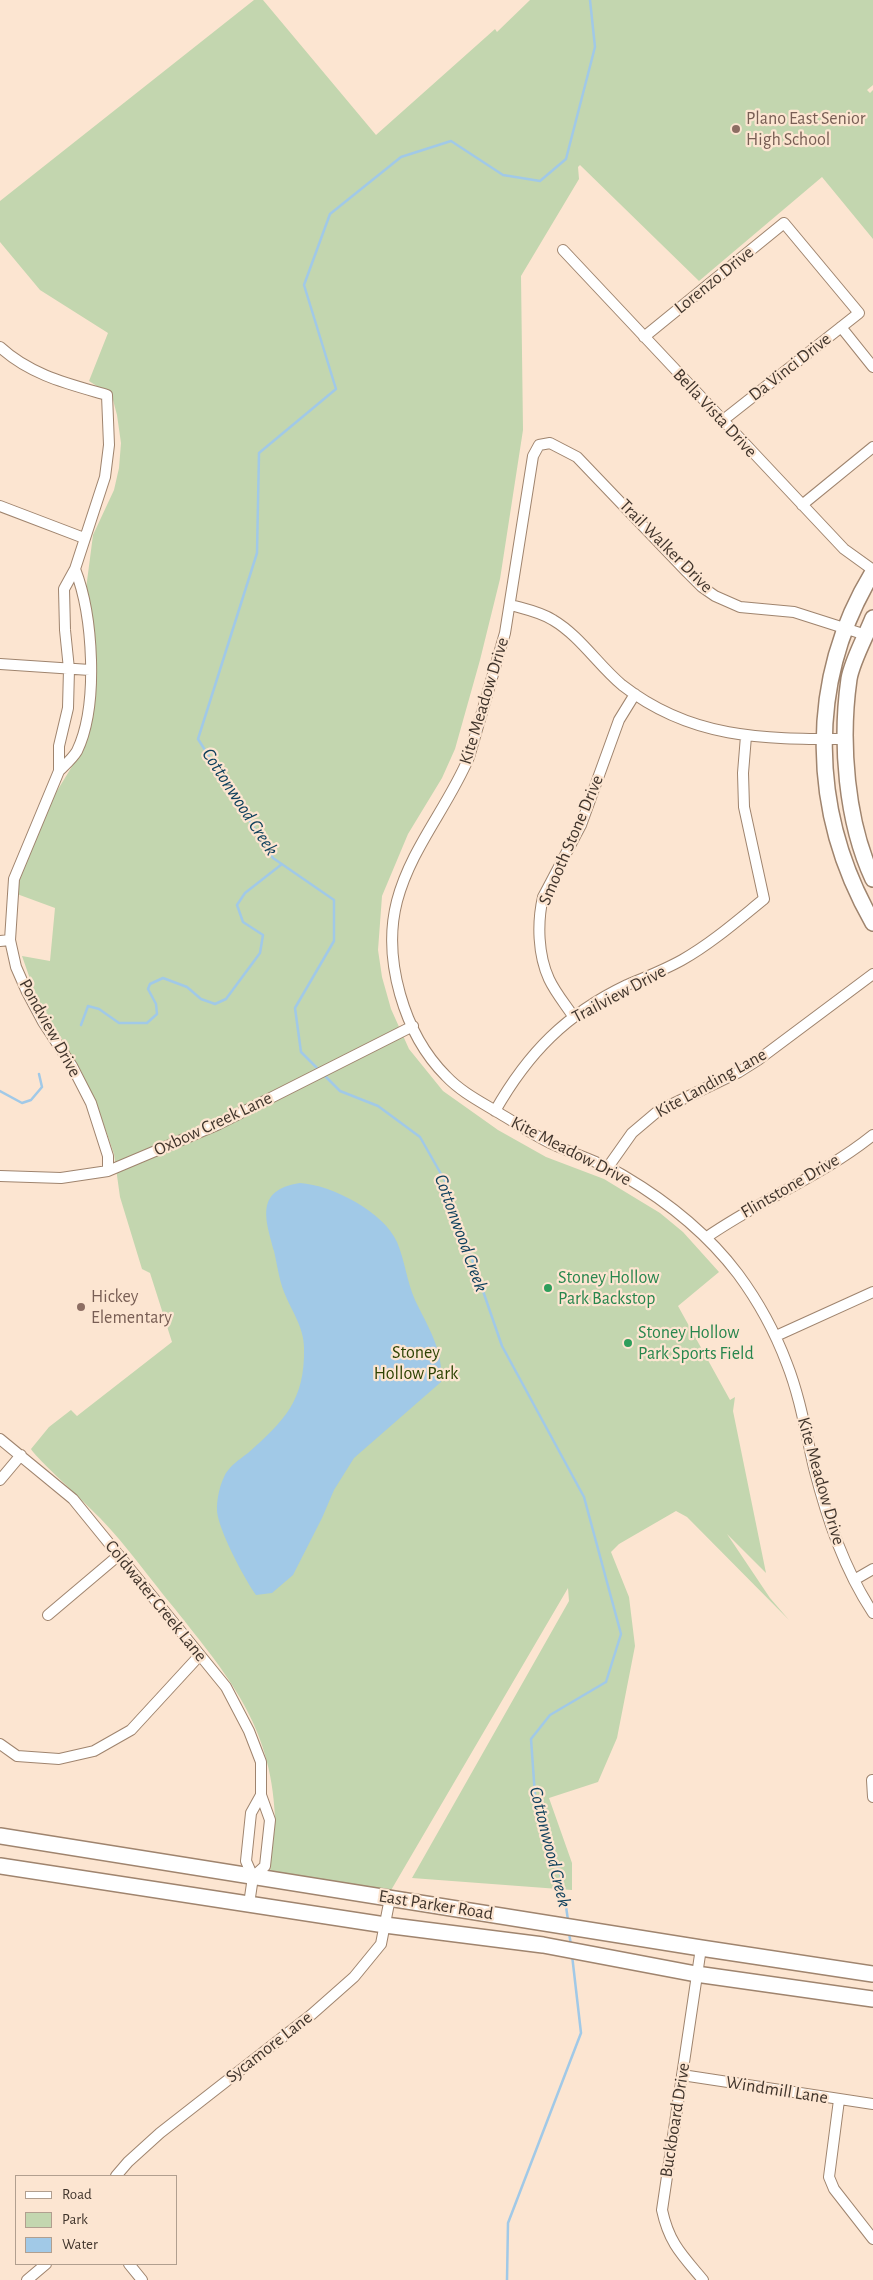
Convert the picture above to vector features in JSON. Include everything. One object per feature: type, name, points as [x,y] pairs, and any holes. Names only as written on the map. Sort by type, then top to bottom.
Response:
[{"type":"main road","points":[[873,571],[846,628],[830,678],[822,739],[825,781],[835,836],[849,877],[873,924]]},
{"type":"main road","points":[[873,618],[850,677],[845,739],[852,812],[858,838],[873,879]]},
{"type":"main road","name":"East Parker Road","points":[[0,1836],[873,1974]]},
{"type":"main road","name":"East Parker Road","points":[[0,1866],[385,1925],[543,1945],[595,1953],[696,1974],[873,1999]]},
{"type":"street","name":"Lorenzo Drive","points":[[644,337],[784,223],[859,313]]},
{"type":"street","name":"Bella Vista Drive","points":[[563,250],[844,549],[873,571]]},
{"type":"street","name":"Da Vinci Drive","points":[[722,421],[859,313]]},
{"type":"street","points":[[841,326],[873,367]]},
{"type":"street","name":"Pondview Drive","points":[[0,347],[10,356],[52,380],[107,395],[109,445],[105,477],[75,568],[64,589],[65,630],[69,669],[68,708],[59,746],[59,771]]},
{"type":"street","name":"Trail Walker Drive","points":[[539,445],[550,443],[577,457],[687,572],[702,587],[715,596],[740,607],[794,612],[866,635]]},
{"type":"street","name":"Kite Meadow Drive","points":[[539,445],[533,456],[505,633],[469,757],[453,789],[416,851],[403,880],[396,904],[392,934],[394,970],[404,1006],[426,1052],[447,1078],[474,1098],[550,1143],[608,1167],[662,1200],[707,1238],[738,1275],[776,1336],[788,1367],[825,1507],[842,1555],[873,1613]]},
{"type":"street","points":[[802,505],[873,447]]},
{"type":"street","points":[[0,506],[84,538]]},
{"type":"street","name":"Pondview Drive","points":[[75,568],[83,590],[90,670],[91,696],[87,720],[77,752],[59,771],[14,878],[5,941],[27,992],[43,1022],[72,1066],[91,1104],[108,1156],[108,1171]]},
{"type":"street","points":[[510,605],[542,615],[562,626],[604,670],[656,707],[682,720],[703,727],[746,736],[845,739]]},
{"type":"street","points":[[0,664],[90,670]]},
{"type":"street","name":"Smooth Stone Drive","points":[[572,1016],[550,980],[544,961],[541,948],[540,909],[543,897],[581,825],[619,720],[636,694]]},
{"type":"street","name":"Trailview Drive","points":[[495,1111],[508,1087],[530,1057],[572,1016],[627,986],[683,960],[764,899],[751,848],[744,806],[743,773],[746,736]]},
{"type":"street","name":"Kite Landing Lane","points":[[608,1167],[632,1134],[658,1111],[738,1072],[758,1060],[873,974]]},
{"type":"street","name":"Oxbow Creek Lane","points":[[0,1176],[61,1178],[108,1171],[217,1125],[414,1026]]},
{"type":"street","name":"Flintstone Drive","points":[[707,1238],[734,1218],[810,1178],[873,1136]]},
{"type":"street","points":[[776,1336],[873,1292]]},
{"type":"street","name":"Coldwater Creek Lane","points":[[0,1439],[74,1499],[226,1687],[249,1731],[261,1762],[261,1795],[270,1820],[265,1866],[252,1877]]},
{"type":"street","points":[[0,1480],[21,1455]]},
{"type":"street","points":[[48,1614],[119,1555]]},
{"type":"street","points":[[854,1580],[873,1569]]},
{"type":"street","points":[[0,1744],[18,1756],[59,1759],[94,1750],[131,1730],[200,1655]]},
{"type":"street","points":[[872,1780],[873,1797]]},
{"type":"street","name":"Coldwater Creek Lane","points":[[248,1904],[252,1877],[246,1861],[252,1813],[261,1795]]},
{"type":"street","name":"Sycamore Lane","points":[[117,2175],[128,2162],[160,2133],[312,2015],[343,1987],[376,1953],[383,1940],[390,1898]]},
{"type":"street","name":"Buckboard Drive","points":[[701,1948],[662,2210],[666,2230],[673,2243],[703,2280]]},
{"type":"street","name":"Windmill Lane","points":[[682,2075],[873,2104]]},
{"type":"street","points":[[839,2100],[829,2165],[829,2177],[834,2189],[873,2239]]},
{"type":"street","points":[[27,2280],[45,2265]]},
{"type":"street","points":[[130,2265],[142,2280]]},
{"type":"green space","name":"Stoney Hollow Park","points":[[254,0],[263,0],[376,135],[495,29],[497,32],[530,0],[873,0],[873,85],[867,90],[870,93],[873,90],[873,239],[822,177],[699,281],[580,165],[578,167],[579,179],[521,276],[523,430],[500,579],[480,660],[455,749],[442,778],[408,834],[382,896],[378,950],[382,977],[391,1009],[409,1049],[443,1091],[498,1130],[546,1157],[604,1179],[660,1213],[683,1232],[719,1272],[678,1306],[730,1400],[735,1397],[733,1411],[766,1573],[727,1534],[770,1598],[789,1620],[687,1517],[676,1511],[619,1544],[611,1552],[629,1597],[635,1646],[617,1738],[598,1782],[549,1798],[572,1863],[572,1890],[412,1878],[569,1601],[568,1588],[390,1892],[270,1873],[275,1816],[272,1784],[256,1728],[243,1704],[229,1680],[212,1657],[120,1540],[31,1449],[49,1427],[71,1410],[77,1416],[172,1342],[150,1273],[142,1269],[120,1197],[114,1154],[98,1108],[81,1071],[36,996],[22,956],[50,961],[55,908],[17,894],[30,835],[79,755],[90,725],[96,691],[96,653],[86,589],[93,535],[114,490],[119,468],[121,443],[112,396],[89,381],[108,333],[40,290],[0,242],[0,201]]},
{"type":"water","points":[[300,1183],[327,1189],[356,1202],[381,1220],[390,1231],[400,1249],[412,1293],[438,1350],[441,1382],[354,1458],[334,1490],[293,1575],[272,1593],[256,1595],[224,1536],[217,1513],[217,1502],[228,1470],[261,1441],[282,1419],[290,1408],[301,1382],[304,1348],[302,1333],[282,1287],[266,1217],[270,1199],[276,1192]]},
{"type":"waterway","name":"Cottonwood Creek","points":[[318,1069],[301,1052],[295,1008],[334,941],[334,900],[273,858],[198,739],[257,553],[259,453],[336,389],[304,285],[330,214],[401,157],[451,141],[503,175],[540,181],[566,159],[595,47],[590,0]]},
{"type":"waterway","points":[[81,1025],[88,1006],[99,1009],[119,1023],[147,1023],[157,1014],[156,1004],[148,989],[150,984],[163,978],[187,987],[201,999],[215,1004],[226,999],[260,953],[263,935],[243,922],[237,905],[245,893],[282,864]]},
{"type":"waterway","points":[[0,1091],[22,1103],[31,1100],[42,1087],[39,1074]]},
{"type":"waterway","name":"Cottonwood Creek","points":[[324,1075],[340,1091],[378,1106],[420,1137],[445,1181],[502,1346],[584,1497],[621,1634],[606,1682],[550,1715],[531,1739],[535,1795],[562,1880],[568,1920]]},
{"type":"waterway","name":"Cottonwood Creek","points":[[569,1933],[571,1945]]},
{"type":"waterway","name":"Cottonwood Creek","points":[[507,2280],[508,2223],[581,2033],[572,1955]]},
{"type":"place","name":"Plano East Senior High School","points":[[736,129]]},
{"type":"place","name":"Stoney Hollow Park Backstop","points":[[548,1288]]},
{"type":"place","name":"Hickey Elementary","points":[[81,1307]]},
{"type":"place","name":"Stoney Hollow Park Sports Field","points":[[628,1343]]}]
